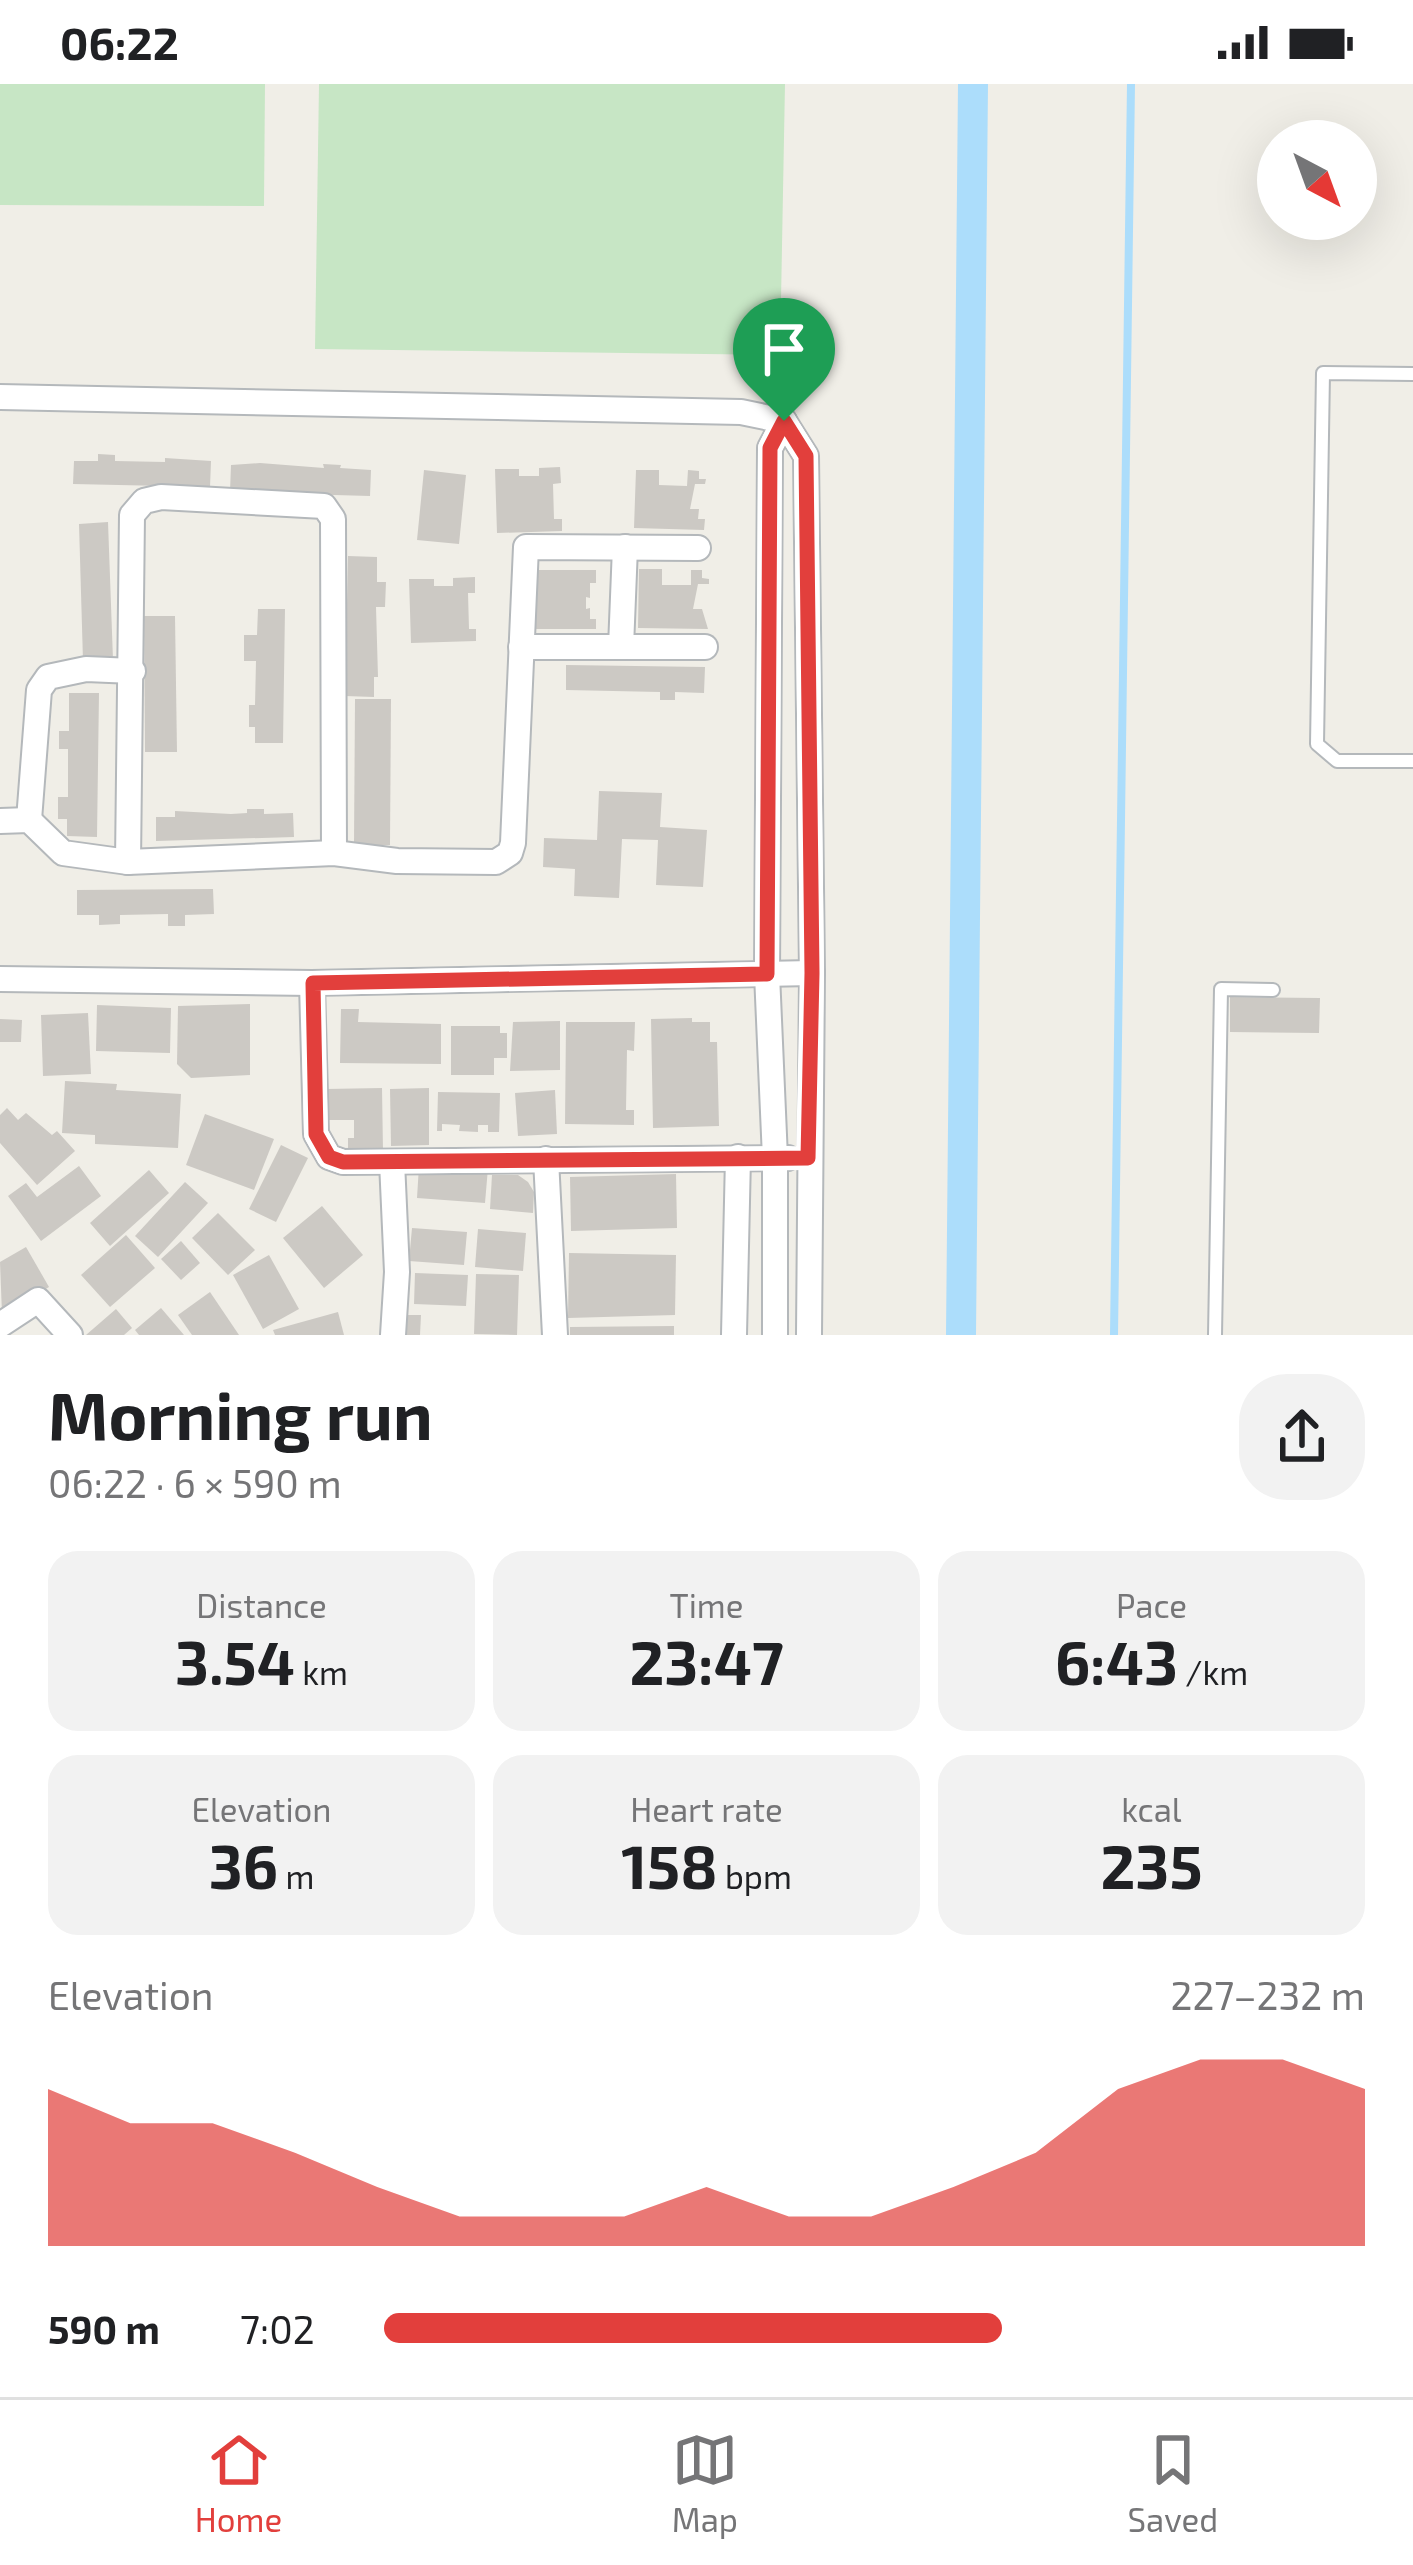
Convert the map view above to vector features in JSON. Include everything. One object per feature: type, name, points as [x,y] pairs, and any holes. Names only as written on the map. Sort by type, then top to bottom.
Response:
[{"type":"street","points":[[0,397],[741,412],[784,421],[806,456],[812,973],[809,1335]]},
{"type":"street","points":[[775,1335],[775,1158],[767,974],[770,448],[784,421]]},
{"type":"street","points":[[128,862],[132,515],[144,501],[161,497],[324,506],[333,519],[334,853]]},
{"type":"street","points":[[0,821],[29,820],[63,853],[128,862],[334,853],[496,862],[510,854],[526,547],[698,548]]},
{"type":"street","points":[[621,647],[625,548]]},
{"type":"street","points":[[521,647],[705,647]]},
{"type":"street","points":[[29,820],[39,690],[48,677],[86,670],[133,671]]},
{"type":"street","points":[[0,979],[313,983],[812,973]]},
{"type":"street","points":[[313,983],[316,1134],[329,1157],[343,1162],[808,1158]]},
{"type":"street","points":[[734,1335],[738,1157]]},
{"type":"street","points":[[546,1159],[555,1335]]},
{"type":"street","points":[[391,1335],[397,1272],[392,1162]]},
{"type":"street","points":[[0,1325],[38,1300],[70,1335]]},
{"type":"lane","points":[[1413,374],[1322,373],[1317,744],[1336,760],[1413,761]]},
{"type":"lane","points":[[1215,1335],[1221,989],[1274,990]]},
{"type":"green space","points":[[0,84],[265,84],[264,206],[0,205]]},
{"type":"green space","points":[[319,84],[785,84],[780,355],[315,349]]},
{"type":"building","points":[[98,454],[115,455],[115,461],[211,461],[210,487],[73,484],[74,461],[98,461]]},
{"type":"building","points":[[231,465],[371,470],[370,496],[230,492]]},
{"type":"building","points":[[560,467],[561,483],[553,484],[554,519],[562,519],[562,531],[497,533],[495,469],[519,469],[519,476],[539,476],[539,468]]},
{"type":"building","points":[[424,470],[466,475],[459,544],[417,540]]},
{"type":"building","points":[[636,470],[659,470],[659,485],[687,486],[688,470],[699,471],[705,484],[695,484],[690,509],[699,509],[704,530],[634,528]]},
{"type":"building","points":[[108,522],[113,660],[83,661],[79,524]]},
{"type":"building","points":[[348,556],[377,557],[377,582],[386,582],[385,607],[376,607],[374,697],[345,696]]},
{"type":"building","points":[[639,569],[662,569],[662,585],[691,585],[691,570],[702,570],[709,584],[698,584],[693,609],[702,609],[708,629],[638,628]]},
{"type":"building","points":[[535,570],[596,570],[586,609],[590,608],[590,619],[596,619],[596,629],[535,629]]},
{"type":"building","points":[[475,577],[475,593],[468,593],[469,629],[476,629],[476,641],[411,643],[409,579],[434,579],[434,586],[453,586],[453,578]]},
{"type":"building","points":[[258,609],[285,609],[283,743],[255,743],[255,727],[249,727],[249,705],[255,705],[256,661],[244,661],[244,635],[257,635]]},
{"type":"building","points":[[144,616],[175,616],[177,752],[145,752]]},
{"type":"building","points":[[566,665],[705,667],[704,693],[675,692],[675,700],[660,700],[660,692],[566,690]]},
{"type":"building","points":[[69,693],[99,693],[97,837],[67,836],[67,819],[58,819],[58,797],[68,797],[68,749],[59,749],[59,731],[69,731]]},
{"type":"building","points":[[355,699],[391,699],[390,845],[354,845]]},
{"type":"building","points":[[599,791],[662,793],[660,827],[707,830],[703,887],[656,885],[658,840],[622,839],[619,898],[574,896],[575,869],[543,867],[544,838],[597,840]]},
{"type":"building","points":[[247,809],[293,813],[294,837],[156,841],[156,817],[175,817],[175,811],[231,814],[247,813]]},
{"type":"building","points":[[213,889],[214,914],[185,915],[185,926],[168,926],[168,914],[120,915],[120,924],[99,925],[99,915],[77,915],[77,890]]},
{"type":"building","points":[[1230,997],[1320,998],[1319,1033],[1230,1032]]},
{"type":"building","points":[[250,1004],[250,1075],[191,1078],[177,1064],[178,1006]]},
{"type":"building","points":[[97,1005],[171,1008],[170,1053],[96,1051]]},
{"type":"building","points":[[341,1009],[359,1009],[358,1022],[441,1024],[441,1064],[340,1063]]},
{"type":"building","points":[[88,1013],[91,1074],[43,1076],[41,1015]]},
{"type":"building","points":[[692,1018],[692,1022],[710,1022],[710,1042],[717,1042],[719,1126],[653,1128],[651,1019]]},
{"type":"building","points":[[0,1019],[22,1020],[21,1042],[0,1042]]},
{"type":"building","points":[[560,1021],[560,1070],[510,1071],[513,1022]]},
{"type":"building","points":[[566,1022],[635,1022],[634,1051],[627,1050],[626,1110],[634,1110],[634,1125],[565,1124]]},
{"type":"building","points":[[451,1026],[500,1026],[500,1033],[507,1033],[507,1058],[494,1058],[494,1075],[451,1075]]},
{"type":"building","points":[[65,1081],[181,1094],[178,1148],[95,1144],[95,1135],[62,1133]]},
{"type":"building","points":[[382,1088],[383,1152],[348,1153],[354,1120],[326,1120],[326,1089]]},
{"type":"building","points":[[429,1088],[429,1145],[391,1146],[390,1089]]},
{"type":"building","points":[[555,1090],[557,1134],[518,1136],[515,1093]]},
{"type":"building","points":[[438,1092],[500,1093],[499,1132],[488,1132],[488,1125],[478,1125],[478,1132],[442,1124],[442,1131],[437,1131]]},
{"type":"building","points":[[7,1108],[18,1120],[26,1113],[52,1135],[57,1131],[75,1151],[37,1185],[0,1143],[0,1115]]},
{"type":"building","points":[[205,1114],[274,1139],[254,1190],[186,1165]]},
{"type":"building","points":[[281,1145],[308,1158],[276,1222],[249,1209]]},
{"type":"building","points":[[79,1166],[101,1196],[41,1241],[8,1196],[26,1183],[37,1197]]},
{"type":"building","points":[[419,1166],[488,1168],[485,1203],[417,1198]]},
{"type":"building","points":[[149,1170],[169,1193],[110,1246],[90,1223]]},
{"type":"building","points":[[676,1174],[677,1228],[571,1231],[570,1177]]},
{"type":"building","points":[[492,1175],[518,1175],[528,1182],[534,1192],[533,1213],[490,1209]]},
{"type":"building","points":[[185,1182],[208,1203],[158,1257],[135,1236]]},
{"type":"building","points":[[322,1206],[363,1255],[324,1288],[283,1238]]},
{"type":"building","points":[[218,1213],[255,1250],[228,1275],[192,1238]]},
{"type":"building","points":[[412,1228],[467,1232],[464,1265],[409,1261]]},
{"type":"building","points":[[478,1229],[526,1233],[523,1271],[475,1267]]},
{"type":"building","points":[[126,1235],[155,1268],[110,1307],[81,1275]]},
{"type":"building","points":[[181,1241],[200,1263],[181,1280],[161,1259]]},
{"type":"building","points":[[26,1247],[49,1287],[2,1314],[0,1262]]},
{"type":"building","points":[[569,1253],[676,1255],[675,1315],[568,1318]]},
{"type":"building","points":[[269,1255],[299,1309],[263,1329],[233,1275]]},
{"type":"building","points":[[415,1273],[468,1275],[466,1306],[414,1304]]},
{"type":"building","points":[[476,1274],[519,1275],[517,1335],[474,1334]]},
{"type":"building","points":[[210,1292],[239,1335],[192,1335],[178,1315]]},
{"type":"building","points":[[161,1308],[184,1335],[139,1335],[135,1330]]},
{"type":"building","points":[[116,1309],[132,1328],[124,1335],[86,1335]]},
{"type":"building","points":[[338,1312],[344,1335],[275,1335],[273,1330]]},
{"type":"building","points":[[407,1315],[421,1315],[420,1335],[406,1335]]},
{"type":"building","points":[[674,1326],[674,1335],[570,1335],[570,1327]]},
{"type":"waterway","points":[[961,1335],[973,84]]},
{"type":"waterway","points":[[1114,1335],[1131,84]]},
{"type":"route","points":[[784,421],[806,456],[812,973],[808,1158],[343,1162],[329,1157],[316,1134],[313,983],[767,974],[770,448],[784,421]]}]
